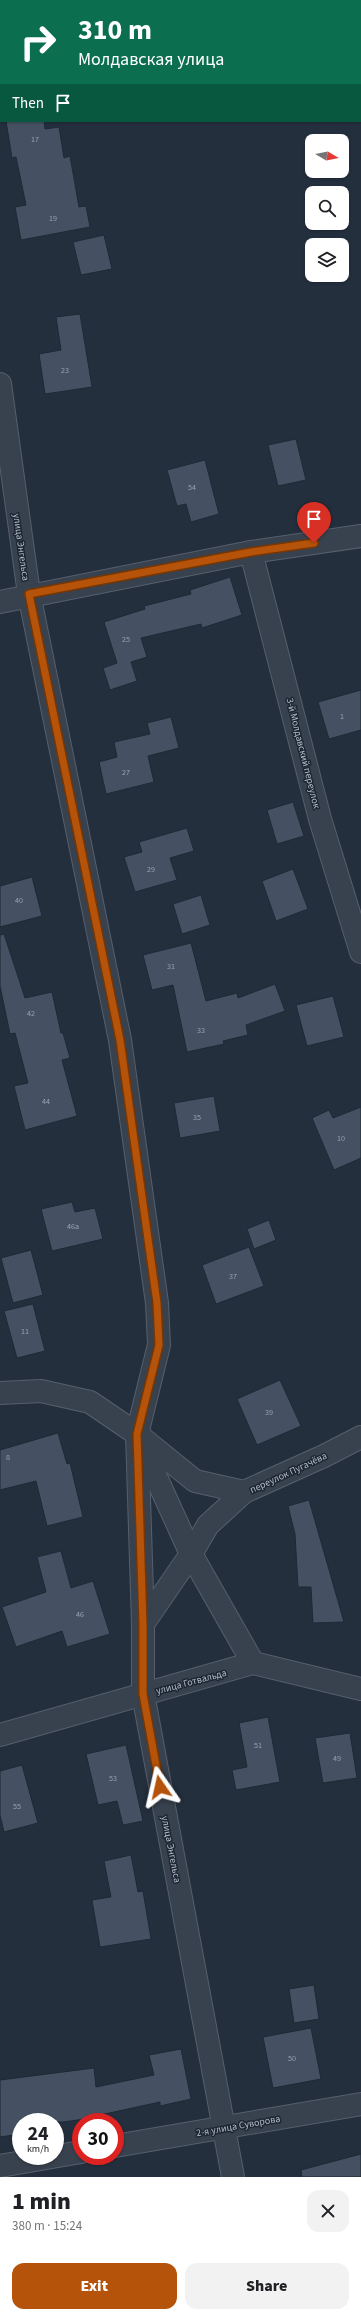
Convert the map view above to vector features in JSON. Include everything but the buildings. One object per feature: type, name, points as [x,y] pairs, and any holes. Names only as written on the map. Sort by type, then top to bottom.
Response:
[{"type":"street","name":"улица Энгельса","points":[[0,384],[29,594],[120,1040],[157,1303],[159,1345],[137,1434],[143,1624],[143,1694],[225,2127],[233,2177]]},
{"type":"street","points":[[0,602],[29,594],[251,552],[361,536]]},
{"type":"street","name":"3-й Молдавский переулок","points":[[251,552],[320,819],[361,952]]},
{"type":"street","name":"переулок Пугачёва","points":[[0,1393],[41,1391],[90,1402],[137,1434],[195,1481],[244,1492],[324,1456],[361,1436]]},
{"type":"street","points":[[137,1434],[191,1554],[253,1663]]},
{"type":"street","points":[[143,1624],[191,1554],[208,1525],[244,1492]]},
{"type":"street","name":"улица Готвальда","points":[[0,1735],[253,1663],[361,1689]]},
{"type":"street","name":"2-я улица Суворова","points":[[124,2144],[361,2104]]},
{"type":"street","points":[[0,2166],[72,2154]]},
{"type":"route","points":[[160,1787],[143,1694],[143,1624],[137,1434],[159,1345],[157,1303],[120,1040],[29,594],[251,552],[314,543]]}]
